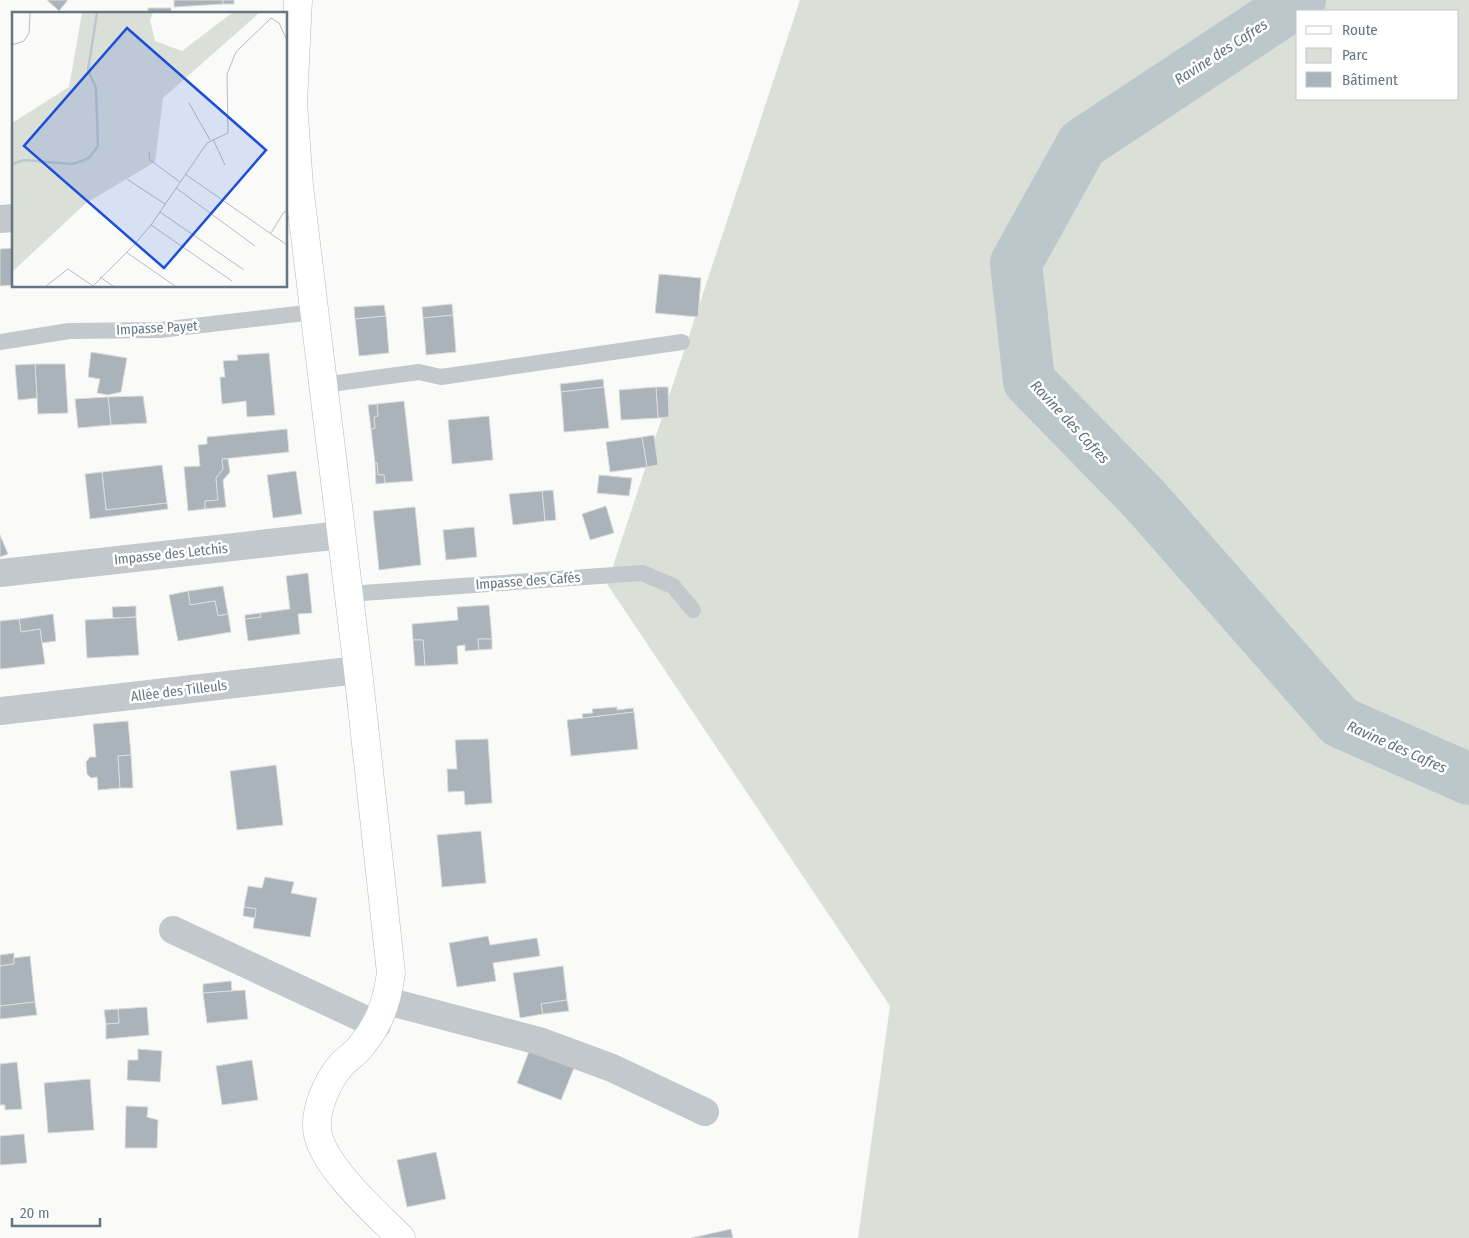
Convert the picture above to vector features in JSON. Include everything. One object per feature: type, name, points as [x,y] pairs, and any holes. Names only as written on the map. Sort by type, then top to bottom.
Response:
[{"type":"main road","points":[[298,0],[293,187],[314,312],[349,594],[389,946],[390,973],[382,1013],[332,1079],[324,1094],[317,1117],[318,1133],[322,1147],[352,1188],[401,1238]]},
{"type":"street","name":"Impasse des Letchis","points":[[0,573],[341,536]]},
{"type":"street","name":"Allée des Tilleuls","points":[[0,711],[358,670]]},
{"type":"street","points":[[173,930],[382,1013],[539,1041],[612,1068],[705,1112]]},
{"type":"lane","name":"Impasse Payet","points":[[0,342],[69,331],[160,330],[314,312]]},
{"type":"lane","points":[[323,385],[419,372],[441,377],[682,342]]},
{"type":"lane","name":"Impasse des Cafés","points":[[349,594],[642,573],[673,586],[693,610]]},
{"type":"green space","points":[[800,0],[1469,0],[1469,1238],[858,1238],[890,1006],[607,584]]},
{"type":"building","points":[[47,0],[68,0],[59,11]]},
{"type":"building","points":[[174,0],[223,0],[223,4],[174,7]]},
{"type":"building","points":[[223,0],[234,0],[234,4],[223,4]]},
{"type":"building","points":[[148,8],[171,8],[171,12],[148,12]]},
{"type":"building","points":[[12,248],[12,285],[0,286],[0,249]]},
{"type":"building","points":[[659,274],[701,278],[698,317],[655,313]]},
{"type":"building","points":[[452,304],[453,315],[423,318],[422,307]]},
{"type":"building","points":[[384,305],[386,316],[355,319],[354,307]]},
{"type":"building","points":[[453,315],[456,352],[426,355],[423,318]]},
{"type":"building","points":[[386,316],[389,353],[359,356],[355,319]]},
{"type":"building","points":[[91,352],[127,358],[121,392],[108,395],[97,393],[100,379],[88,377]]},
{"type":"building","points":[[269,353],[275,415],[247,417],[246,401],[222,404],[220,377],[225,377],[223,361],[238,360],[237,355]]},
{"type":"building","points":[[35,364],[65,364],[68,413],[38,414]]},
{"type":"building","points":[[35,364],[37,398],[18,400],[15,365]]},
{"type":"building","points":[[603,379],[604,387],[561,392],[560,384]]},
{"type":"building","points":[[604,387],[609,428],[564,432],[561,392]]},
{"type":"building","points":[[656,387],[668,387],[669,417],[658,418]]},
{"type":"building","points":[[656,387],[658,418],[621,420],[619,390]]},
{"type":"building","points":[[143,396],[147,423],[111,425],[108,397]]},
{"type":"building","points":[[108,397],[111,425],[78,428],[75,399]]},
{"type":"building","points":[[404,401],[413,481],[385,483],[384,475],[378,475],[371,429],[375,428],[374,417],[378,416],[377,404]]},
{"type":"building","points":[[377,404],[378,416],[374,417],[375,428],[371,429],[368,405]]},
{"type":"building","points":[[489,416],[493,460],[452,464],[448,420]]},
{"type":"building","points":[[287,429],[289,452],[222,459],[223,469],[216,478],[218,500],[205,501],[205,509],[188,511],[184,467],[200,466],[198,445],[207,444],[207,437]]},
{"type":"building","points":[[654,435],[658,465],[647,467],[642,437]]},
{"type":"building","points":[[642,437],[647,467],[610,472],[606,442]]},
{"type":"building","points":[[222,459],[228,459],[230,472],[223,480],[226,507],[205,509],[205,501],[218,500],[216,478],[223,469]]},
{"type":"building","points":[[375,463],[377,463],[378,475],[384,475],[385,483],[376,484]]},
{"type":"building","points":[[162,465],[167,503],[106,510],[102,472]]},
{"type":"building","points":[[296,471],[302,514],[273,518],[267,475]]},
{"type":"building","points":[[102,472],[106,510],[167,503],[168,509],[90,519],[85,474]]},
{"type":"building","points":[[599,475],[632,478],[629,496],[597,493]]},
{"type":"building","points":[[553,490],[556,520],[545,521],[542,491]]},
{"type":"building","points":[[542,491],[545,521],[513,525],[509,494]]},
{"type":"building","points":[[606,506],[614,533],[590,540],[582,514]]},
{"type":"building","points":[[415,507],[421,565],[379,570],[373,511]]},
{"type":"building","points":[[474,527],[477,557],[446,560],[443,530]]},
{"type":"building","points":[[0,535],[8,554],[0,557]]},
{"type":"building","points":[[308,573],[312,613],[298,614],[300,634],[248,641],[245,619],[261,617],[260,613],[290,609],[286,576]]},
{"type":"building","points":[[223,586],[228,614],[218,616],[215,601],[190,605],[188,591]]},
{"type":"building","points":[[188,591],[190,605],[215,601],[218,616],[228,614],[231,632],[178,641],[169,595]]},
{"type":"building","points":[[489,605],[492,639],[478,639],[479,650],[465,651],[465,645],[457,646],[458,664],[425,666],[423,640],[413,640],[412,624],[458,620],[457,607]]},
{"type":"building","points":[[136,606],[136,617],[113,618],[112,607]]},
{"type":"building","points":[[260,613],[261,617],[245,619],[245,615]]},
{"type":"building","points":[[53,614],[56,641],[42,643],[40,629],[21,632],[19,619]]},
{"type":"building","points":[[136,617],[139,655],[87,658],[85,620]]},
{"type":"building","points":[[19,619],[21,632],[40,629],[45,664],[0,669],[0,621]]},
{"type":"building","points":[[478,639],[492,639],[492,649],[479,650]]},
{"type":"building","points":[[413,640],[423,640],[425,666],[415,666]]},
{"type":"building","points":[[617,707],[617,710],[633,708],[634,712],[583,718],[582,714],[593,713],[592,709]]},
{"type":"building","points":[[634,712],[638,749],[571,756],[567,720]]},
{"type":"building","points":[[128,721],[131,755],[118,756],[120,788],[98,790],[97,777],[91,778],[87,774],[86,762],[90,757],[96,757],[93,724]]},
{"type":"building","points":[[488,739],[492,803],[465,805],[464,791],[448,792],[447,769],[457,769],[455,740]]},
{"type":"building","points":[[131,755],[133,788],[120,788],[118,756]]},
{"type":"building","points":[[276,765],[283,825],[237,830],[230,771]]},
{"type":"building","points":[[481,831],[486,883],[442,887],[437,835]]},
{"type":"building","points":[[265,877],[294,882],[291,893],[317,898],[310,937],[253,928],[256,909],[244,907],[248,886],[262,888]]},
{"type":"building","points":[[244,907],[256,909],[255,918],[243,916]]},
{"type":"building","points":[[488,936],[490,945],[537,938],[540,956],[493,963],[496,981],[457,987],[449,943]]},
{"type":"building","points":[[14,953],[14,964],[0,966],[0,955]]},
{"type":"building","points":[[30,956],[35,1002],[0,1006],[0,966],[14,964],[14,958]]},
{"type":"building","points":[[563,966],[567,1000],[541,1004],[543,1014],[520,1018],[513,973]]},
{"type":"building","points":[[231,981],[232,991],[203,993],[203,984]]},
{"type":"building","points":[[245,990],[248,1019],[207,1023],[203,993]]},
{"type":"building","points":[[567,1000],[569,1011],[543,1014],[541,1004]]},
{"type":"building","points":[[35,1002],[37,1015],[0,1019],[0,1006]]},
{"type":"building","points":[[147,1007],[149,1035],[106,1039],[106,1024],[119,1023],[118,1009]]},
{"type":"building","points":[[118,1009],[119,1023],[106,1024],[104,1010]]},
{"type":"building","points":[[531,1046],[576,1063],[561,1100],[517,1083]]},
{"type":"building","points":[[138,1049],[162,1051],[160,1082],[127,1080],[128,1060],[138,1060]]},
{"type":"building","points":[[252,1060],[258,1100],[222,1105],[216,1066]]},
{"type":"building","points":[[17,1062],[22,1109],[5,1110],[5,1105],[0,1105],[0,1064]]},
{"type":"building","points":[[90,1079],[94,1130],[48,1133],[44,1083]]},
{"type":"building","points":[[126,1106],[148,1107],[147,1117],[158,1120],[157,1148],[125,1148]]},
{"type":"building","points":[[24,1134],[27,1163],[0,1165],[0,1136]]},
{"type":"building","points":[[436,1152],[446,1199],[407,1207],[397,1160]]},
{"type":"building","points":[[731,1229],[733,1238],[691,1238]]},
{"type":"waterway","name":"Ravine des Cafres","points":[[1300,0],[1082,144],[1016,263],[1029,381],[1145,500],[1340,722],[1469,779]]}]
